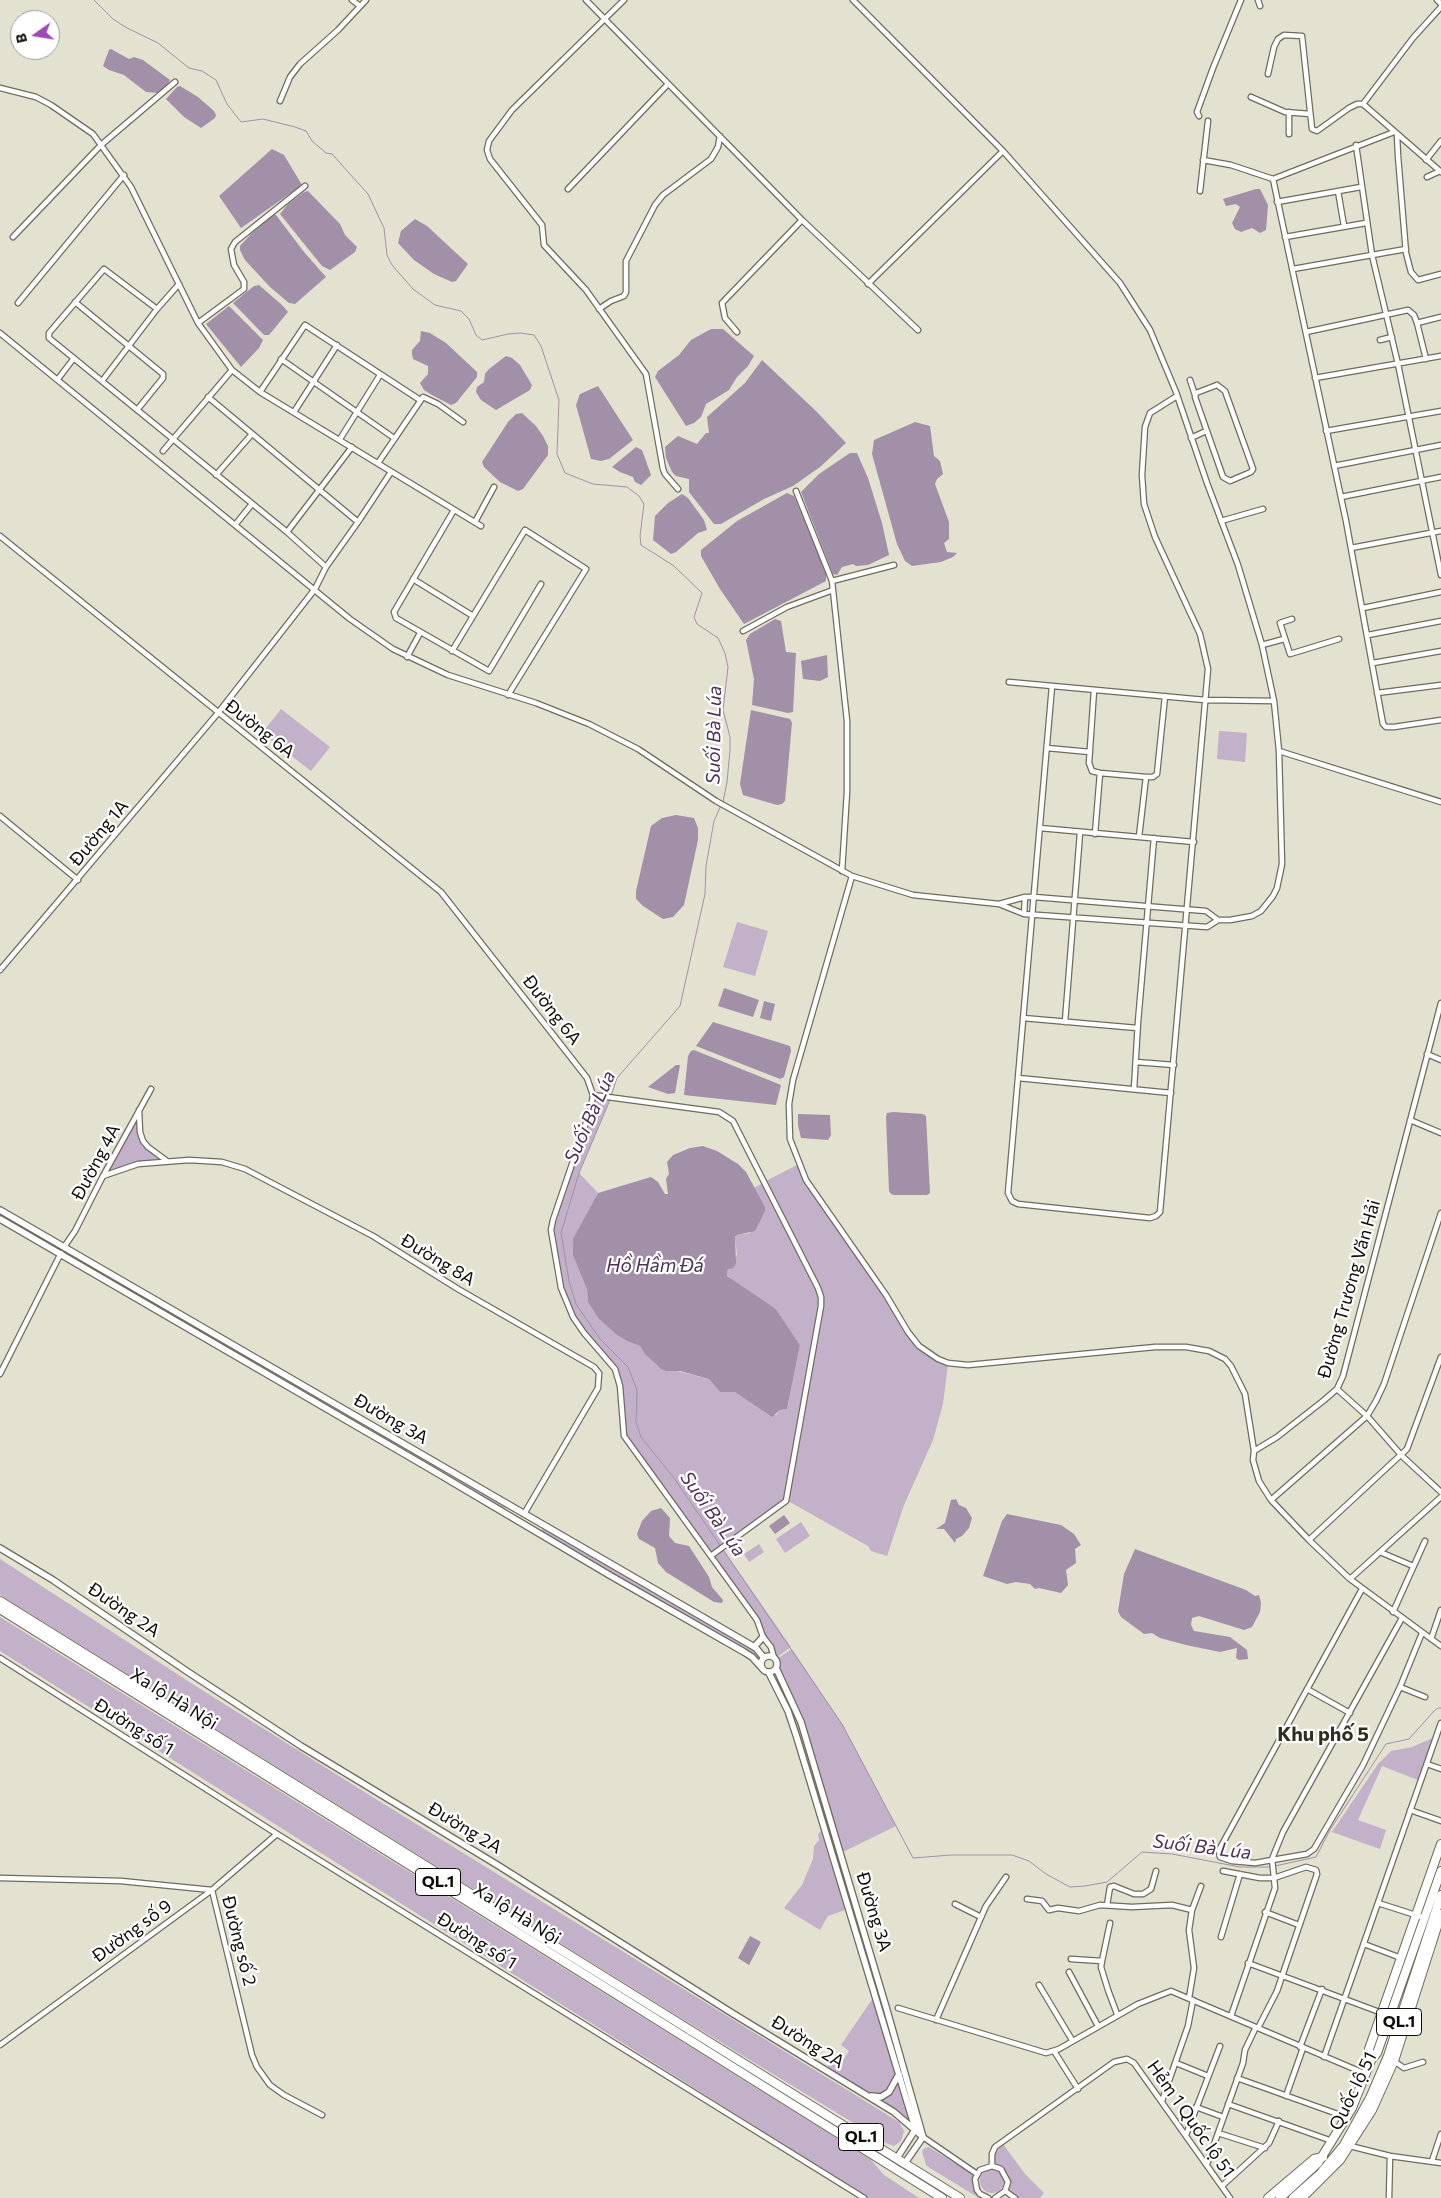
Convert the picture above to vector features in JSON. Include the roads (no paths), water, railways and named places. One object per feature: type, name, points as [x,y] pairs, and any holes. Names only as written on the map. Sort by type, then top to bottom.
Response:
[{"type":"main road","name":"Xa lộ Hà Nội","points":[[0,1600],[897,2158]]},
{"type":"main road","name":"Xa lộ Hà Nội","points":[[0,1609],[942,2198]]},
{"type":"main road","name":"Quốc lộ 51","points":[[1371,2060],[1368,2049],[1441,1844]]},
{"type":"main road","name":"Quốc lộ 51","points":[[1323,2158],[1347,2117],[1371,2060],[1377,2053],[1441,1871]]},
{"type":"main road","name":"Quốc lộ 51","points":[[1293,2198],[1348,2145],[1388,2056],[1441,1895]]},
{"type":"main road","name":"Quốc lộ 51","points":[[1302,2198],[1329,2172],[1372,2110],[1394,2061],[1441,1914]]},
{"type":"main road","name":"QL.1","points":[[897,2158],[960,2198]]},
{"type":"main road","name":"QL.1","points":[[1280,2198],[1323,2158]]},
{"type":"main road","points":[[1268,2198],[1314,2159],[1323,2158]]},
{"type":"street","points":[[352,0],[360,6]]},
{"type":"street","points":[[280,101],[290,77],[300,64],[338,30],[366,0]]},
{"type":"street","points":[[586,0],[802,220],[918,330]]},
{"type":"street","points":[[624,0],[512,110],[489,140],[487,150],[490,159],[542,225],[544,245],[586,290],[646,374],[663,469],[678,489]]},
{"type":"street","points":[[0,333],[350,619],[407,657],[448,675],[564,714],[605,732],[638,749],[716,801],[852,876],[882,887],[913,895],[998,904],[1024,914],[1207,927],[1218,920],[1241,919],[1261,912],[1274,896],[1282,864],[1279,751],[1274,701],[1262,646],[1238,565],[1177,396],[1150,330],[1120,283],[1003,151],[853,0]]},
{"type":"street","points":[[1199,116],[1198,112],[1211,75],[1242,0]]},
{"type":"street","points":[[1258,0],[1260,6]]},
{"type":"street","points":[[1363,104],[1441,5],[1437,0]]},
{"type":"street","points":[[1268,74],[1274,47],[1278,39],[1284,35],[1302,36],[1312,129],[1317,131],[1349,108],[1357,104],[1363,104],[1440,171],[1427,177]]},
{"type":"street","points":[[13,237],[101,145],[175,82]]},
{"type":"street","points":[[568,189],[668,84]]},
{"type":"street","points":[[0,88],[36,97],[77,121],[93,134],[124,175],[198,323],[232,370],[260,392],[481,526]]},
{"type":"street","points":[[1251,97],[1264,104],[1289,112],[1310,114]]},
{"type":"street","points":[[1289,112],[1289,134]]},
{"type":"street","points":[[1200,191],[1208,121]]},
{"type":"street","points":[[1203,160],[1231,165],[1273,179],[1356,145],[1396,133]]},
{"type":"street","points":[[1396,133],[1406,249],[1411,272],[1418,280],[1441,274]]},
{"type":"street","points":[[599,309],[611,301],[624,296],[626,292],[626,261],[655,206],[663,195],[711,159],[718,147],[720,136]]},
{"type":"street","points":[[1426,160],[1441,141]]},
{"type":"street","points":[[1356,145],[1372,255],[1398,364],[1441,575]]},
{"type":"street","points":[[868,284],[1003,151]]},
{"type":"street","points":[[18,304],[124,175]]},
{"type":"street","points":[[1273,179],[1341,497],[1373,663],[1380,716],[1386,727],[1441,720]]},
{"type":"street","points":[[198,323],[244,289],[244,282],[234,265],[231,249],[235,242],[305,186]]},
{"type":"street","points":[[1277,202],[1361,187]]},
{"type":"street","points":[[1338,191],[1344,226]]},
{"type":"street","points":[[736,332],[725,318],[722,303],[802,220]]},
{"type":"street","points":[[1285,237],[1366,223]]},
{"type":"street","points":[[1293,269],[1406,249]]},
{"type":"street","points":[[157,310],[104,269],[49,333],[49,338],[287,532],[326,567]]},
{"type":"street","points":[[102,381],[179,284]]},
{"type":"street","points":[[74,302],[163,376],[137,410]]},
{"type":"street","points":[[1306,332],[1408,310],[1414,315],[1417,323],[1426,359]]},
{"type":"street","points":[[1417,323],[1441,317]]},
{"type":"street","points":[[260,392],[305,325],[420,400]]},
{"type":"street","points":[[1380,340],[1392,337]]},
{"type":"street","points":[[294,412],[337,345]]},
{"type":"street","points":[[1315,378],[1441,356]]},
{"type":"street","points":[[58,380],[74,358]]},
{"type":"street","points":[[281,359],[394,438]]},
{"type":"street","points":[[164,451],[232,370]]},
{"type":"street","points":[[340,439],[380,375]]},
{"type":"street","points":[[1190,380],[1206,431],[1223,477],[1230,481],[1251,472],[1253,469],[1224,389],[1217,385],[1195,395]]},
{"type":"street","points":[[378,463],[423,396],[428,397],[463,422]]},
{"type":"street","points":[[1052,686],[1008,1193],[1012,1201],[1018,1204],[1150,1218],[1160,1212],[1187,926],[1208,669],[1200,634],[1154,538],[1144,504],[1142,475],[1145,427],[1150,413],[1177,396]]},
{"type":"street","points":[[208,397],[358,522]]},
{"type":"street","points":[[1326,431],[1441,411]]},
{"type":"street","points":[[1192,438],[1206,431]]},
{"type":"street","points":[[216,475],[252,434]]},
{"type":"street","points":[[1334,466],[1441,445]]},
{"type":"street","points":[[287,532],[352,447]]},
{"type":"street","name":"Đường 1A","points":[[0,970],[218,713],[315,589],[326,567],[391,472]]},
{"type":"street","points":[[1341,497],[1441,477]]},
{"type":"street","points":[[475,522],[494,487]]},
{"type":"street","points":[[796,491],[832,581],[847,721],[847,792],[842,871]]},
{"type":"street","points":[[235,525],[252,504]]},
{"type":"street","points":[[1221,521],[1263,508]]},
{"type":"street","points":[[454,510],[412,579],[394,615],[396,618],[485,670],[492,669],[541,584]]},
{"type":"street","points":[[452,651],[525,530],[586,569],[508,696]]},
{"type":"street","points":[[1351,548],[1441,531]]},
{"type":"street","name":"Đường 6A","points":[[0,536],[444,896],[587,1078],[593,1095]]},
{"type":"street","points":[[832,581],[894,566]]},
{"type":"street","points":[[412,579],[472,616]]},
{"type":"street","points":[[743,631],[787,607],[833,590]]},
{"type":"street","points":[[1363,608],[1441,592]]},
{"type":"street","points":[[1292,618],[1280,623],[1288,652],[1292,654],[1339,639]]},
{"type":"street","points":[[1368,635],[1441,622]]},
{"type":"street","points":[[407,657],[420,633]]},
{"type":"street","points":[[1262,646],[1284,639]]},
{"type":"street","points":[[1373,663],[1441,651]]},
{"type":"street","points":[[1009,682],[1205,700],[1274,701]]},
{"type":"street","points":[[1377,693],[1441,685]]},
{"type":"street","points":[[1094,690],[1089,768],[1100,773],[1146,777],[1153,777],[1156,774],[1165,696]]},
{"type":"street","points":[[1047,748],[1090,752]]},
{"type":"street","points":[[1279,751],[1441,802]]},
{"type":"street","points":[[1095,834],[1100,773]]},
{"type":"street","points":[[1139,837],[1146,777]]},
{"type":"street","points":[[0,816],[78,880]]},
{"type":"street","points":[[1040,828],[1194,842]]},
{"type":"street","points":[[1065,1022],[1080,833]]},
{"type":"street","points":[[1134,1089],[1154,838]]},
{"type":"street","points":[[852,876],[793,1080],[789,1104],[790,1139],[806,1180],[886,1295],[908,1332],[919,1346],[938,1359],[948,1363],[968,1365],[1155,1347],[1186,1347],[1210,1351],[1225,1359],[1231,1366],[1245,1394],[1254,1451],[1253,1460],[1259,1481],[1271,1500],[1350,1579],[1441,1646]]},
{"type":"street","points":[[998,904],[1025,897],[1034,897],[1206,911],[1218,920]]},
{"type":"street","points":[[1024,914],[1025,897]]},
{"type":"street","name":"Đường Trương Văn Hải","points":[[1254,1451],[1277,1437],[1337,1389],[1343,1376],[1441,1003]]},
{"type":"street","points":[[1023,1018],[1138,1028]]},
{"type":"street","points":[[1427,1054],[1441,1060]]},
{"type":"street","points":[[1136,1062],[1174,1065]]},
{"type":"street","points":[[1018,1078],[1172,1092]]},
{"type":"street","name":"Đường 4A","points":[[0,1374],[63,1250],[151,1089]]},
{"type":"street","points":[[714,1554],[781,1506],[787,1498],[821,1306],[821,1297],[733,1121],[719,1112],[593,1095],[591,1108],[553,1220],[552,1244],[561,1288],[578,1325],[615,1369],[620,1386],[624,1436],[714,1554],[760,1624],[763,1637],[772,1648],[777,1664],[776,1668],[769,1673],[762,1668],[761,1662],[764,1658],[774,1658]]},
{"type":"street","points":[[139,1109],[140,1132],[143,1141],[148,1148],[167,1161]]},
{"type":"street","points":[[1410,1120],[1441,1133]]},
{"type":"street","name":"Đường 8A","points":[[103,1176],[130,1166],[167,1161],[212,1160],[245,1169],[373,1236],[458,1289],[594,1367],[598,1373],[598,1388],[524,1514]]},
{"type":"street","name":"Đường 3A","points":[[0,1210],[63,1250],[744,1652],[752,1657],[762,1668]]},
{"type":"street","points":[[1271,1500],[1367,1416],[1384,1384],[1441,1213]]},
{"type":"street","name":"Đường 3A","points":[[0,1219],[63,1250],[524,1514],[754,1647],[764,1658]]},
{"type":"street","points":[[1309,1540],[1402,1456],[1412,1440],[1441,1357]]},
{"type":"street","points":[[1337,1389],[1367,1416],[1402,1456],[1441,1492]]},
{"type":"street","points":[[1350,1579],[1441,1497]]},
{"type":"street","points":[[520,1521],[524,1514]]},
{"type":"street","points":[[1393,1612],[1425,1541]]},
{"type":"street","name":"Đường 2A","points":[[0,1548],[54,1580],[188,1672],[301,1746],[499,1866],[902,2117],[923,2137]]},
{"type":"street","points":[[1380,1552],[1413,1566]]},
{"type":"street","points":[[1362,1588],[1219,1854],[1226,1860],[1255,1863],[1307,1854],[1314,1849],[1356,1779],[1400,1687],[1422,1633]]},
{"type":"street","points":[[1431,1639],[1441,1610]]},
{"type":"street","points":[[1231,2016],[1265,1912],[1275,1888],[1272,1859],[1283,1832],[1402,1618]]},
{"type":"street","points":[[754,1647],[763,1637]]},
{"type":"street","name":"Đường số 1","points":[[0,1658],[277,1834],[864,2198]]},
{"type":"street","name":"Đường 3A","points":[[776,1668],[801,1722],[923,2137]]},
{"type":"street","name":"Đường 3A","points":[[769,1673],[788,1711],[915,2130]]},
{"type":"street","points":[[1400,1687],[1425,1697]]},
{"type":"street","points":[[1307,1689],[1350,1713]]},
{"type":"street","points":[[1324,2058],[1441,1723]]},
{"type":"street","points":[[1427,1764],[1441,1769]]},
{"type":"street","points":[[1410,1810],[1441,1822]]},
{"type":"street","name":"Đường số 9","points":[[0,2044],[212,1890],[277,1834]]},
{"type":"street","points":[[829,1846],[837,1843]]},
{"type":"street","points":[[1207,2164],[1245,2050],[1273,2001],[1317,1872],[1306,1867],[1274,1878],[1260,1878],[1223,1871]]},
{"type":"street","points":[[1107,1905],[1110,1887],[1114,1886],[1134,1894],[1142,1894],[1151,1889],[1156,1871]]},
{"type":"street","points":[[1220,1938],[1240,1874]]},
{"type":"street","points":[[936,2020],[981,1917],[991,1897],[1006,1877]]},
{"type":"street","name":"Đường số 2","points":[[0,1878],[121,1881],[212,1890],[252,2055],[257,2067],[270,2085],[284,2095],[322,2114]]},
{"type":"street","points":[[1162,2102],[1188,2026],[1194,1974],[1188,1936],[1192,1910],[1201,1886]]},
{"type":"street","points":[[1027,1899],[1042,1901],[1049,1910],[1058,1908],[1079,1911],[1094,1905],[1132,1907],[1172,1905],[1192,1910]]},
{"type":"street","points":[[1378,1903],[1425,1918]]},
{"type":"street","points":[[955,1904],[981,1917]]},
{"type":"street","points":[[1265,1912],[1299,1925]]},
{"type":"street","points":[[1110,1923],[1101,1967],[1118,2014]]},
{"type":"street","points":[[1364,1944],[1401,1958]]},
{"type":"street","points":[[1071,1959],[1102,1961]]},
{"type":"street","points":[[1248,1963],[1322,1989],[1382,2013]]},
{"type":"street","points":[[1069,1972],[1098,2026]]},
{"type":"street","points":[[1039,1985],[1072,2040]]},
{"type":"street","points":[[1286,2096],[1322,1989]]},
{"type":"street","points":[[898,2008],[1041,2052],[1054,2051],[1118,2014],[1169,1991],[1231,2016],[1324,2058],[1366,2074]]},
{"type":"street","points":[[1186,2135],[1220,2046]]},
{"type":"street","points":[[1054,2051],[1078,2089]]},
{"type":"street","name":"Hẻm 1 Quốc lộ 51","points":[[992,2166],[992,2154],[995,2148],[1114,2062],[1127,2059],[1134,2063],[1230,2198]]},
{"type":"street","points":[[1394,2061],[1404,2068],[1423,2062]]},
{"type":"street","points":[[1176,2063],[1208,2076]]},
{"type":"street","points":[[864,2094],[878,2098],[884,2096],[894,2087],[899,2074]]},
{"type":"street","points":[[1237,2078],[1347,2117]]},
{"type":"street","points":[[1228,2104],[1278,2120],[1332,2141]]},
{"type":"street","points":[[1196,2107],[1223,2117]]},
{"type":"street","points":[[1222,2186],[1265,2148],[1272,2137],[1278,2120]]},
{"type":"street","points":[[897,2158],[915,2130]]},
{"type":"street","points":[[1218,2133],[1265,2148]]},
{"type":"street","points":[[1432,2161],[1441,2134]]},
{"type":"street","points":[[905,2163],[923,2137],[977,2174]]},
{"type":"street","points":[[1348,2145],[1390,2156],[1441,2163]]},
{"type":"street","points":[[1389,2198],[1390,2156]]},
{"type":"street","points":[[988,2198],[977,2190],[975,2179],[983,2168],[992,2166],[1001,2169],[1007,2177],[1007,2194]]},
{"type":"street","points":[[995,2198],[1007,2194],[1015,2198]]},
{"type":"water","points":[[111,49],[129,59],[134,57],[143,60],[170,80],[168,84],[159,93],[146,92],[124,75],[109,70],[103,66]]},
{"type":"water","points":[[180,86],[198,97],[214,111],[215,118],[201,128],[184,117],[166,99]]},
{"type":"water","points":[[272,149],[284,155],[302,185],[241,228],[219,196]]},
{"type":"water","points":[[1260,189],[1268,205],[1266,230],[1260,233],[1252,228],[1241,232],[1235,229],[1232,223],[1240,207],[1236,204],[1226,206],[1223,199]]},
{"type":"water","points":[[308,191],[340,224],[345,235],[357,247],[355,252],[330,270],[322,266],[280,214],[288,204]]},
{"type":"water","points":[[272,215],[276,215],[326,277],[295,304],[289,303],[270,287],[245,260],[240,250],[240,246]]},
{"type":"water","points":[[415,219],[427,226],[468,264],[456,281],[452,282],[434,274],[414,260],[398,243],[401,231]]},
{"type":"water","points":[[259,285],[288,312],[269,335],[264,335],[233,303],[254,286]]},
{"type":"water","points":[[229,306],[263,340],[259,348],[241,367],[206,324]]},
{"type":"water","points":[[711,329],[723,329],[754,356],[729,390],[706,404],[701,417],[694,423],[686,426],[655,377],[658,371],[679,355],[691,340]]},
{"type":"water","points":[[421,331],[430,333],[446,343],[477,372],[477,377],[456,403],[451,405],[432,395],[424,390],[420,383],[428,374],[428,366],[413,359],[412,350],[420,341]]},
{"type":"water","points":[[506,356],[512,358],[520,365],[532,385],[530,390],[496,410],[481,400],[476,392],[477,387],[484,382],[485,374],[489,369]]},
{"type":"water","points":[[762,360],[817,412],[846,443],[820,467],[793,486],[764,499],[721,524],[714,524],[689,492],[689,479],[676,476],[672,472],[666,458],[665,447],[678,436],[697,444],[706,433],[709,433],[707,417],[745,383]]},
{"type":"water","points":[[598,386],[633,440],[609,459],[601,461],[591,459],[576,405],[580,394]]},
{"type":"water","points":[[522,413],[536,426],[543,436],[548,446],[548,455],[523,489],[518,491],[500,482],[484,467],[482,462],[508,422],[516,414]]},
{"type":"water","points":[[915,422],[930,426],[934,456],[940,461],[943,474],[937,479],[935,484],[949,522],[949,539],[944,543],[947,552],[957,553],[953,557],[941,562],[912,566],[905,561],[897,544],[872,454],[874,440]]},
{"type":"water","points":[[636,447],[642,450],[651,475],[641,485],[635,482],[633,477],[612,467]]},
{"type":"water","points":[[850,453],[857,453],[868,478],[882,523],[889,555],[868,565],[856,566],[853,564],[842,567],[837,575],[833,574],[801,492],[819,474]]},
{"type":"water","points":[[787,493],[794,496],[826,572],[826,581],[744,624],[720,589],[701,556],[701,550],[737,521]]},
{"type":"water","points":[[682,494],[688,498],[704,520],[707,530],[698,533],[671,554],[653,540],[655,516],[668,503]]},
{"type":"water","points":[[775,619],[781,621],[786,652],[796,653],[793,712],[788,713],[752,705],[754,679],[746,640],[750,634]]},
{"type":"water","points":[[827,655],[828,677],[820,681],[803,679],[801,661]]},
{"type":"water","points":[[751,710],[790,719],[792,723],[785,801],[782,804],[777,805],[743,795],[740,784]]},
{"type":"water","points":[[676,815],[694,818],[698,828],[698,840],[684,905],[673,917],[663,919],[636,899],[636,891],[651,826],[662,818]]},
{"type":"water","points":[[724,988],[759,1000],[753,1017],[718,1006]]},
{"type":"water","points":[[764,1001],[775,1004],[771,1021],[760,1018]]},
{"type":"water","points":[[713,1022],[790,1046],[791,1051],[784,1077],[780,1079],[696,1046]]},
{"type":"water","points":[[694,1050],[781,1085],[776,1105],[684,1095],[688,1056]]},
{"type":"water","points":[[676,1065],[680,1065],[675,1093],[668,1094],[648,1087]]},
{"type":"water","points":[[887,1113],[923,1114],[926,1116],[930,1193],[927,1195],[894,1195],[889,1191],[886,1117]]},
{"type":"water","points":[[798,1114],[830,1115],[831,1135],[828,1140],[801,1138]]},
{"type":"water","name":"Hồ Hầm Đá","points":[[703,1146],[717,1151],[738,1164],[746,1172],[765,1207],[765,1211],[755,1231],[735,1237],[736,1264],[733,1268],[727,1270],[727,1276],[776,1309],[800,1345],[787,1409],[780,1410],[772,1417],[735,1392],[720,1392],[709,1379],[680,1371],[661,1369],[645,1354],[640,1346],[616,1334],[598,1318],[588,1302],[587,1289],[573,1255],[573,1239],[598,1193],[651,1177],[658,1182],[665,1194],[668,1194],[666,1179],[669,1174],[667,1162],[673,1155],[690,1148]]},
{"type":"water","points":[[956,1499],[959,1505],[966,1508],[972,1518],[969,1528],[962,1536],[956,1539],[955,1543],[944,1529],[936,1529],[945,1523],[951,1500]]},
{"type":"water","points":[[661,1508],[670,1518],[669,1536],[675,1543],[689,1546],[709,1577],[712,1587],[723,1600],[722,1603],[714,1602],[666,1572],[658,1563],[655,1548],[639,1539],[637,1534],[642,1521],[651,1511]]},
{"type":"water","points":[[1007,1514],[1061,1525],[1074,1534],[1081,1545],[1075,1549],[1076,1563],[1066,1570],[1068,1585],[1061,1593],[1039,1588],[1035,1589],[1030,1584],[1016,1582],[1007,1584],[983,1576],[1002,1521]]},
{"type":"water","points":[[784,1515],[790,1523],[775,1534],[769,1526]]},
{"type":"water","points":[[1135,1549],[1246,1590],[1255,1596],[1259,1595],[1261,1603],[1260,1612],[1252,1627],[1244,1630],[1199,1616],[1192,1618],[1191,1625],[1194,1631],[1230,1637],[1247,1650],[1248,1659],[1239,1660],[1236,1658],[1237,1648],[1220,1652],[1160,1638],[1152,1633],[1144,1634],[1121,1617],[1118,1611],[1124,1574]]},
{"type":"water","points":[[750,1936],[761,1942],[749,1965],[738,1958]]},
{"type":"waterway","name":"Suối Bà Lúa","points":[[94,0],[113,19],[158,43],[189,68],[202,71],[216,80],[227,104],[241,122],[263,119],[295,127],[306,131],[312,141],[326,153],[332,154],[368,194],[384,228],[387,255],[392,265],[413,289],[435,305],[461,311],[469,319],[476,335],[482,340],[508,334],[534,335],[541,346],[559,400],[557,454],[565,473],[593,484],[627,487],[639,496],[644,504],[640,536],[641,545],[674,566],[702,593],[694,617],[697,624],[718,638],[725,653],[728,667],[723,710],[730,737],[730,750],[723,802]]},
{"type":"waterway","name":"Suối Bà Lúa","points":[[611,1096],[617,1078],[680,1006],[705,894],[706,866],[714,821],[721,805]]},
{"type":"waterway","name":"Suối Bà Lúa","points":[[610,1100],[579,1173],[561,1233],[569,1281],[576,1304],[600,1339],[628,1367],[637,1390],[636,1422],[641,1437],[674,1478],[842,1724],[913,1858],[951,1855],[1012,1855],[1029,1861],[1046,1874],[1070,1887],[1107,1882],[1142,1852],[1172,1854],[1240,1867],[1271,1867]]},
{"type":"waterway","name":"Suối Bà Lúa","points":[[1275,1866],[1316,1857],[1330,1830],[1386,1744],[1409,1739],[1434,1711],[1441,1708]]},
{"type":"district","name":"Khu phố 5","points":[[1323,1734]]}]
